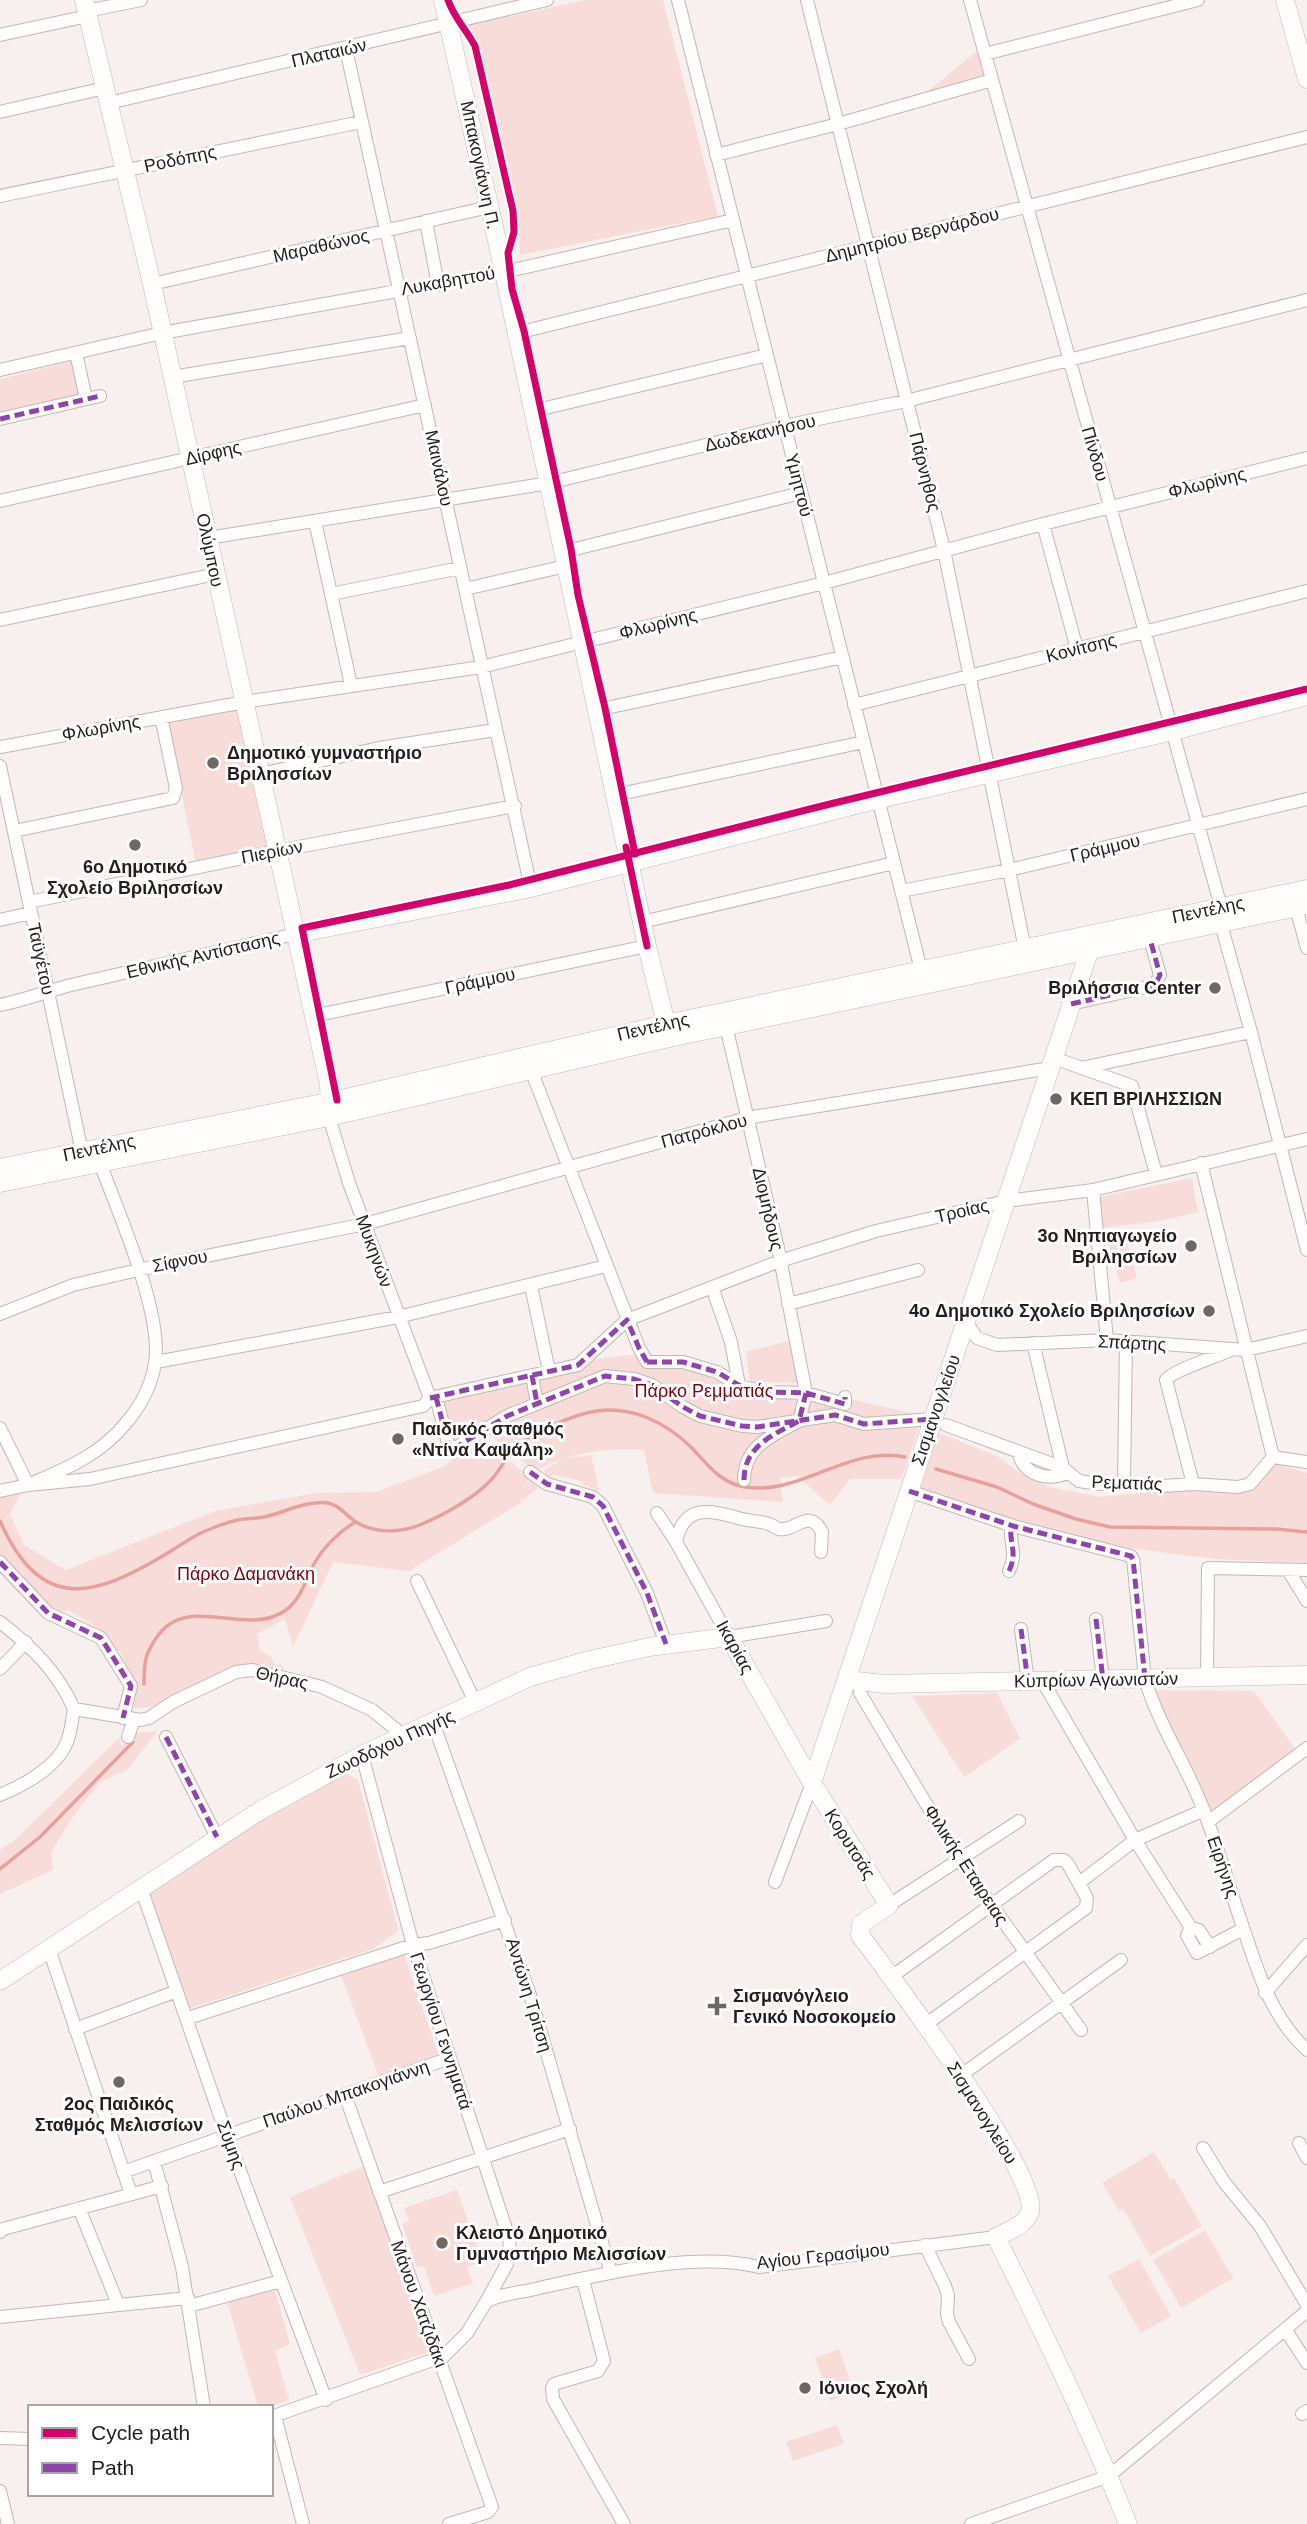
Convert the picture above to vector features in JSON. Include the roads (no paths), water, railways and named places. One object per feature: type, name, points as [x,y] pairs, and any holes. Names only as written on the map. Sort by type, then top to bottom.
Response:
[{"type":"street","points":[[0,35],[87,9],[141,0]]},
{"type":"street","name":"Μπακογιάννη Π.","points":[[443,0],[504,271],[666,1029]]},
{"type":"street","name":"Πλαταιών","points":[[0,111],[108,96],[346,49],[547,0]]},
{"type":"street","name":"Υμηττού","points":[[678,0],[921,970]]},
{"type":"street","name":"Πάρνηθος","points":[[807,0],[944,550],[1025,949]]},
{"type":"street","name":"Πίνδου","points":[[970,0],[1199,826],[1307,1250]]},
{"type":"street","points":[[985,54],[1198,0]]},
{"type":"street","points":[[1285,0],[1307,79]]},
{"type":"street","name":"Ολύμπου","points":[[87,9],[152,284],[313,1016],[330,1109]]},
{"type":"street","name":"Μαινάλου","points":[[346,49],[531,888]]},
{"type":"street","points":[[716,155],[992,80]]},
{"type":"street","name":"Ροδόπης","points":[[0,196],[361,122]]},
{"type":"street","name":"Δημητρίου Βερνάρδου","points":[[517,333],[1307,137]]},
{"type":"street","name":"Μαραθώνος","points":[[152,284],[489,207]]},
{"type":"street","name":"Λυκαβηττού","points":[[0,370],[162,333],[400,289],[438,285],[733,219]]},
{"type":"street","points":[[426,221],[438,285]]},
{"type":"street","name":"Δωδεκανήσου","points":[[208,538],[445,498],[548,484],[784,426],[906,401],[1307,299]]},
{"type":"street","points":[[172,377],[410,338]]},
{"type":"street","points":[[76,353],[86,399]]},
{"type":"street","points":[[533,411],[766,355]]},
{"type":"street","points":[[0,419],[100,396]]},
{"type":"street","name":"Δίρφης","points":[[0,501],[425,405]]},
{"type":"street","name":"Φλωρίνης","points":[[0,747],[244,702],[481,667],[824,583],[1043,524],[1307,458]]},
{"type":"street","points":[[465,589],[801,493]]},
{"type":"street","points":[[315,521],[351,685]]},
{"type":"street","points":[[1043,524],[1077,649]]},
{"type":"street","points":[[331,594],[460,568]]},
{"type":"street","points":[[0,620],[216,574]]},
{"type":"street","name":"Κονίτσης","points":[[854,705],[1307,591]]},
{"type":"street","points":[[597,710],[842,657]]},
{"type":"street","name":"Εθνικής Αντίστασης","points":[[0,1005],[37,997],[48,991],[295,934],[531,888],[878,799],[989,775],[1307,696]]},
{"type":"street","points":[[14,831],[173,798],[176,788],[161,717]]},
{"type":"street","points":[[260,774],[379,748],[495,730]]},
{"type":"street","points":[[615,796],[863,741]]},
{"type":"street","name":"Ταϋγέτου","points":[[0,766],[82,1152]]},
{"type":"street","name":"Γράμμου","points":[[901,891],[1010,870],[1307,799]]},
{"type":"street","name":"Πιερίων","points":[[0,920],[30,908],[277,851],[515,806]]},
{"type":"street","points":[[642,922],[894,863]]},
{"type":"street","name":"Πεντέλης","points":[[0,1183],[100,1163],[921,970],[1025,949],[1150,939],[1307,889]]},
{"type":"street","points":[[1301,906],[1307,948]]},
{"type":"street","name":"Πεντέλης","points":[[0,1168],[531,1070],[666,1029],[726,1026],[1221,916],[1301,906]]},
{"type":"street","points":[[1072,1004],[1155,985],[1160,975],[1150,939]]},
{"type":"street","name":"Σισμανογλείου","points":[[775,1882],[811,1783],[862,1686],[855,1654],[909,1491],[940,1422],[966,1322],[1072,1004],[1087,944]]},
{"type":"street","name":"Γράμμου","points":[[313,1016],[647,946]]},
{"type":"street","name":"Διομήδους","points":[[726,1026],[780,1261],[806,1393]]},
{"type":"street","points":[[1081,1068],[1251,1032]]},
{"type":"street","points":[[1052,1063],[1081,1068],[1132,1086],[1156,1174]]},
{"type":"street","name":"Πατρόκλου","points":[[365,1224],[747,1118],[1052,1063]]},
{"type":"street","points":[[531,1070],[607,1266],[626,1325],[647,1362],[642,1382]]},
{"type":"street","name":"Μυκηνών","points":[[330,1109],[342,1164],[398,1317],[433,1398],[450,1451],[507,1416],[537,1404]]},
{"type":"street","name":"Τροίας","points":[[626,1325],[780,1261],[876,1231],[1006,1201],[1093,1190],[1307,1139]]},
{"type":"street","points":[[27,1485],[82,1460],[107,1442],[128,1421],[141,1402],[156,1362],[154,1328],[139,1269],[100,1163]]},
{"type":"street","points":[[1201,1163],[1273,1457],[1307,1462]]},
{"type":"street","points":[[1093,1190],[1107,1340]]},
{"type":"street","name":"Σίφνου","points":[[0,1314],[73,1285],[139,1269],[365,1224]]},
{"type":"street","points":[[156,1362],[398,1317],[607,1266]]},
{"type":"street","points":[[788,1304],[918,1270]]},
{"type":"street","points":[[531,1286],[550,1371]]},
{"type":"street","points":[[712,1287],[731,1342],[739,1385]]},
{"type":"street","name":"Σπάρτης","points":[[966,1322],[977,1338],[988,1344],[1107,1340],[1246,1350],[1307,1336]]},
{"type":"street","points":[[0,1491],[27,1485],[90,1479],[423,1406],[433,1398],[578,1365],[626,1325]]},
{"type":"street","points":[[1124,1483],[1126,1341]]},
{"type":"street","points":[[1033,1343],[1065,1471]]},
{"type":"street","points":[[1193,1484],[1167,1380],[1171,1373],[1211,1360],[1231,1350]]},
{"type":"street","points":[[647,1362],[683,1362],[717,1371],[739,1385],[768,1392],[806,1393],[845,1404],[845,1397]]},
{"type":"street","points":[[578,1365],[584,1386]]},
{"type":"street","points":[[532,1375],[537,1404],[605,1376],[652,1385],[683,1408],[720,1422],[757,1427],[835,1415],[864,1424],[940,1422]]},
{"type":"street","points":[[744,1479],[744,1467],[761,1442],[799,1421],[806,1393]]},
{"type":"street","name":"Ρεματιάς","points":[[940,1422],[1065,1471],[1079,1480],[1098,1485],[1124,1483],[1238,1487],[1250,1484],[1273,1457]]},
{"type":"street","points":[[0,1428],[27,1485]]},
{"type":"street","points":[[82,1460],[90,1479]]},
{"type":"street","points":[[530,1472],[547,1484],[593,1497],[603,1506],[647,1593],[666,1644]]},
{"type":"street","points":[[909,1491],[1011,1525],[1015,1559],[1009,1571]]},
{"type":"street","points":[[677,1542],[678,1532],[688,1518],[708,1511],[781,1529],[807,1521],[814,1522],[822,1532],[821,1552]]},
{"type":"street","name":"Ικαρίας","points":[[657,1513],[677,1542],[811,1783]]},
{"type":"street","name":"Ειρήνης","points":[[1011,1525],[1131,1556],[1133,1559],[1145,1679],[1157,1715],[1206,1816],[1265,1993],[1293,2035],[1307,2050]]},
{"type":"street","points":[[0,1562],[48,1613],[101,1638],[131,1686],[128,1737]]},
{"type":"street","points":[[1208,1678],[1208,1568],[1307,1570]]},
{"type":"street","points":[[1288,1570],[1307,1601]]},
{"type":"street","points":[[417,1581],[476,1704]]},
{"type":"street","points":[[1096,1619],[1103,1680]]},
{"type":"street","name":"Ζωοδόχου Πηγής","points":[[0,1981],[217,1837],[272,1804],[362,1755],[530,1677],[590,1660],[666,1644],[826,1621]]},
{"type":"street","points":[[0,1622],[26,1642],[56,1677],[74,1709],[67,1741],[60,1755],[48,1767],[0,1795]]},
{"type":"street","points":[[1021,1629],[1035,1682],[1191,1928],[1199,1930],[1209,1947]]},
{"type":"street","points":[[0,1669],[26,1642]]},
{"type":"street","points":[[855,1654],[862,1668],[862,1686]]},
{"type":"street","name":"Θήρας","points":[[129,1718],[149,1718],[173,1702],[236,1672],[252,1670],[323,1687],[372,1710],[404,1736]]},
{"type":"street","name":"Κυπρίων Αγωνιστών","points":[[862,1686],[1307,1675]]},
{"type":"street","name":"Φιλικής Εταιρειας","points":[[862,1686],[959,1859],[1081,2030]]},
{"type":"street","points":[[74,1709],[129,1718]]},
{"type":"street","name":"Αντώνη Τρίτση","points":[[433,1722],[505,1920],[570,2129],[611,2273]]},
{"type":"street","points":[[166,1737],[217,1837]]},
{"type":"street","points":[[1079,1883],[1135,1840],[1206,1816],[1307,1748]]},
{"type":"street","name":"Γεωργίου Γεννηματά","points":[[362,1755],[413,1945],[509,2238],[507,2264],[486,2302],[467,2333],[439,2360]]},
{"type":"street","name":"Κορυτσάς","points":[[811,1783],[889,1905]]},
{"type":"street","points":[[889,1905],[1019,1821]]},
{"type":"street","points":[[891,1977],[1058,1859],[1068,1864],[1087,1898],[1086,1908],[925,2025]]},
{"type":"street","name":"Σύμης","points":[[141,1888],[227,2136],[326,2400]]},
{"type":"street","name":"Σισμανογλείου","points":[[889,1905],[861,1924],[859,1933],[925,2025],[1003,2142],[1030,2205],[1025,2219],[996,2237]]},
{"type":"street","points":[[188,2018],[413,1945],[429,1943],[505,1920]]},
{"type":"street","points":[[1191,1928],[1187,1935],[1197,1953],[1243,1929]]},
{"type":"street","points":[[1265,1993],[1307,1945]]},
{"type":"street","points":[[49,1949],[131,2194]]},
{"type":"street","points":[[960,2076],[1121,1960]]},
{"type":"street","points":[[75,2029],[177,1992]]},
{"type":"street","name":"Παύλου Μπακογιάννη","points":[[123,2172],[450,2058]]},
{"type":"street","name":"Μάνου Χατζιδάκι","points":[[345,2095],[492,2507],[488,2512],[458,2523]]},
{"type":"street","points":[[379,2192],[570,2129]]},
{"type":"street","points":[[1299,2143],[1307,2158]]},
{"type":"street","points":[[1203,2148],[1224,2182],[1260,2226],[1307,2305]]},
{"type":"street","points":[[153,2161],[162,2186],[189,2302],[204,2405]]},
{"type":"street","points":[[1,2227],[162,2186]]},
{"type":"street","points":[[79,2208],[118,2304]]},
{"type":"street","points":[[996,2237],[1035,2315],[1109,2476],[1128,2524]]},
{"type":"street","name":"Αγίου Γερασίμου","points":[[486,2302],[509,2293],[611,2273],[696,2262],[728,2261],[758,2267],[996,2237]]},
{"type":"street","points":[[925,2245],[948,2295],[949,2322],[969,2358]]},
{"type":"street","points":[[583,2280],[604,2361],[598,2371],[554,2384],[551,2392],[624,2524]]},
{"type":"street","points":[[0,2317],[118,2304],[189,2302],[281,2281]]},
{"type":"street","points":[[971,2524],[1109,2476],[1307,2311]]},
{"type":"street","points":[[1285,2329],[1307,2363]]},
{"type":"street","points":[[303,2524],[273,2417],[439,2360]]},
{"type":"street","points":[[0,2438],[28,2439]]},
{"type":"street","points":[[0,2491],[8,2524]]},
{"type":"waterway","points":[[0,1521],[16,1551],[33,1571],[51,1583],[71,1588],[92,1587],[140,1569],[198,1534],[220,1525],[241,1519],[270,1516],[308,1504],[329,1503],[356,1522],[372,1529],[389,1531],[414,1527],[449,1511],[474,1495],[493,1478],[515,1448],[531,1436],[564,1420],[596,1411],[622,1411],[659,1423],[681,1438],[721,1477],[745,1487],[765,1488],[785,1484],[864,1458],[884,1455],[905,1457]]},
{"type":"waterway","points":[[936,1469],[997,1487],[1033,1504],[1076,1519],[1110,1527],[1276,1529],[1307,1532]]},
{"type":"waterway","points":[[144,1684],[148,1652],[159,1634],[172,1623],[186,1617],[203,1616],[254,1620],[271,1617],[286,1610],[299,1595],[322,1551],[337,1535],[355,1522]]},
{"type":"waterway","points":[[0,1869],[40,1837],[133,1742]]},
{"type":"place","name":"Δημοτικό γυμναστήριο Βριλησσίων","points":[[213,763]]},
{"type":"place","name":"6ο Δημοτικό Σχολείο Βριλησσίων","points":[[135,845]]},
{"type":"place","name":"Βριλήσσια Center","points":[[1215,988]]},
{"type":"place","name":"ΚΕΠ ΒΡΙΛΗΣΣΙΩΝ","points":[[1056,1099]]},
{"type":"place","name":"3ο Νηπιαγωγείο Βριλησσίων","points":[[1191,1246]]},
{"type":"place","name":"4o Δημοτικό Σχολείο Βριλησσίων","points":[[1209,1311]]},
{"type":"place","name":"Παιδικός σταθμός «Ντίνα Καψάλη»","points":[[398,1439]]},
{"type":"place","name":"Σισμανόγλειο Γενικό Νοσοκομείο","points":[[717,2006]]},
{"type":"place","name":"2ος Παιδικός Σταθμός Μελισσίων","points":[[119,2082]]},
{"type":"place","name":"Κλειστό Δημοτικό Γυμναστήριο Μελισσίων","points":[[442,2243]]},
{"type":"place","name":"Ιόνιος Σχολή","points":[[805,2388]]},
{"type":"park label","name":"Πάρκο Ρεμματιάς","points":[[704,1391]]},
{"type":"park label","name":"Πάρκο Δαμανάκη","points":[[246,1574]]}]
